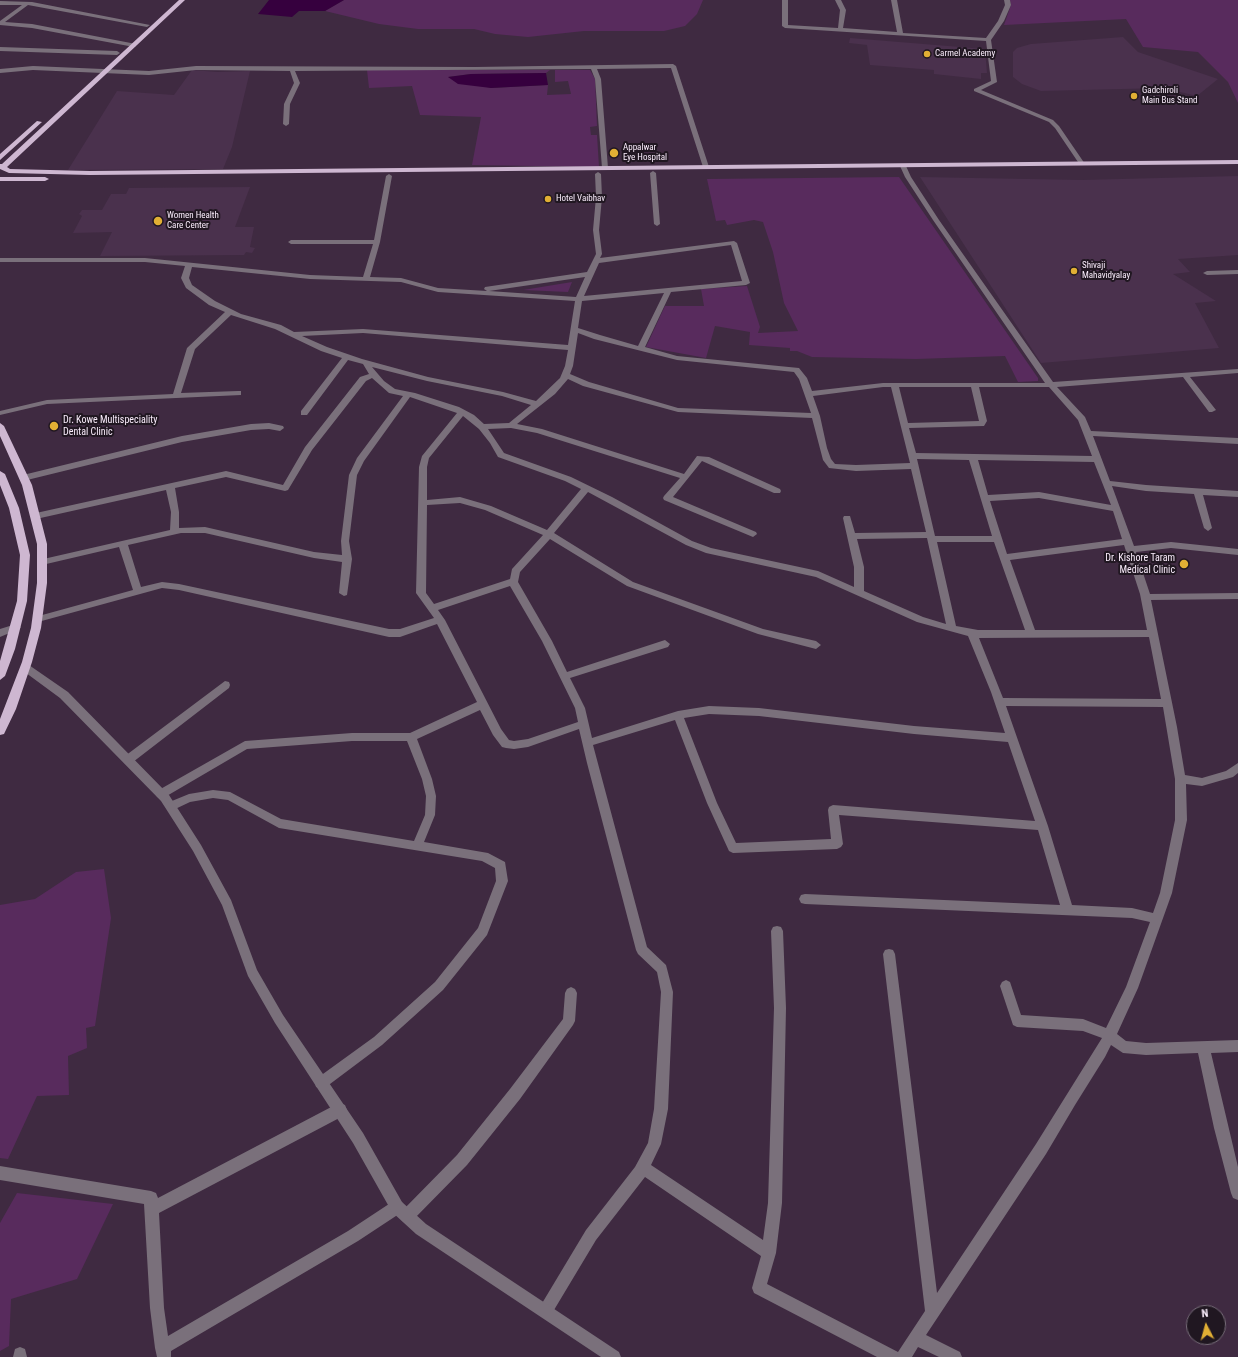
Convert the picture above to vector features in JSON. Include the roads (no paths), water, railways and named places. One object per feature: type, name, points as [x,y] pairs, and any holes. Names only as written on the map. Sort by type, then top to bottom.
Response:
[{"type":"highway","points":[[67,97],[127,44],[173,0]]},
{"type":"highway","points":[[4,168],[182,0]]},
{"type":"highway","points":[[0,158],[45,117]]},
{"type":"highway","points":[[1,180],[598,174],[1238,162]]},
{"type":"highway","points":[[4,168],[90,173],[706,167],[1238,168]]},
{"type":"highway","points":[[1,180],[9,174],[4,168]]},
{"type":"highway","points":[[0,426],[23,478],[36,516],[42,544],[42,583],[38,619],[26,667],[0,731]]},
{"type":"highway","points":[[0,676],[16,628],[22,601],[25,555],[14,508],[1,479]]},
{"type":"street","points":[[785,0],[785,26],[988,40]]},
{"type":"street","points":[[838,0],[843,10],[840,29]]},
{"type":"street","points":[[894,0],[900,33]]},
{"type":"street","points":[[1007,0],[1008,5],[1001,20],[988,40],[994,82],[976,90],[1051,121],[1057,127],[1082,164]]},
{"type":"street","points":[[4,2],[27,4],[147,25]]},
{"type":"street","points":[[1,22],[27,4]]},
{"type":"street","points":[[1,22],[32,26],[134,45]]},
{"type":"street","points":[[0,49],[117,53]]},
{"type":"street","points":[[0,71],[33,68],[96,72],[150,73],[196,68],[475,69],[673,66],[706,167]]},
{"type":"street","points":[[593,67],[598,79],[605,168]]},
{"type":"street","points":[[286,124],[287,104],[297,83],[292,69]]},
{"type":"street","points":[[903,1357],[1041,1149],[1070,1100],[1101,1053],[1132,988],[1157,920],[1166,893],[1181,820],[1180,779],[1167,702],[1145,597],[1117,509],[1082,419],[1051,385],[936,220],[904,168]]},
{"type":"street","points":[[653,173],[657,224]]},
{"type":"street","points":[[510,425],[556,388],[565,375],[572,348],[579,300],[599,254],[596,230],[599,197],[598,174]]},
{"type":"street","points":[[366,279],[377,242],[390,176]]},
{"type":"street","points":[[290,242],[377,242]]},
{"type":"street","points":[[0,260],[146,260],[310,277],[401,280],[438,290],[579,300],[746,283],[734,243],[596,261]]},
{"type":"street","points":[[189,264],[185,278],[189,286],[212,303],[238,316],[278,327],[324,349],[366,363],[428,379],[503,394],[538,404]]},
{"type":"street","points":[[1207,273],[1238,272]]},
{"type":"street","points":[[473,292],[589,274]]},
{"type":"street","points":[[641,348],[669,290]]},
{"type":"street","points":[[177,395],[191,348],[230,312]]},
{"type":"street","points":[[575,329],[597,337],[677,358],[796,370],[803,378],[816,416],[823,448],[827,460],[832,466],[856,468],[915,466]]},
{"type":"street","points":[[292,334],[363,331],[572,348]]},
{"type":"street","points":[[304,412],[346,357]]},
{"type":"street","points":[[366,363],[372,375],[392,390],[462,412],[482,427],[494,442],[501,455],[568,479],[689,543],[709,551],[818,574],[920,620],[972,633],[1153,633]]},
{"type":"street","points":[[809,394],[894,385],[1051,385],[1238,371]]},
{"type":"street","points":[[1184,374],[1212,410]]},
{"type":"street","points":[[36,516],[226,474],[286,488],[308,450],[334,414],[363,380],[372,375]]},
{"type":"street","points":[[565,375],[586,384],[678,410],[816,416]]},
{"type":"street","points":[[894,385],[932,537],[952,629]]},
{"type":"street","points":[[905,426],[981,424],[983,421],[975,386]]},
{"type":"street","points":[[0,413],[47,402],[238,393]]},
{"type":"street","points":[[344,594],[347,559],[345,541],[353,475],[360,460],[408,394]]},
{"type":"street","points":[[462,412],[425,458],[422,503],[421,593],[440,620],[497,732],[506,744],[514,746],[528,743],[583,724]]},
{"type":"street","points":[[482,427],[510,425],[539,431],[686,477]]},
{"type":"street","points":[[23,478],[182,439],[251,427],[269,426],[280,428]]},
{"type":"street","points":[[1087,434],[1238,441]]},
{"type":"street","points":[[912,456],[1098,459]]},
{"type":"street","points":[[752,534],[667,498],[686,477],[700,458],[709,460],[778,490]]},
{"type":"street","points":[[973,458],[997,539],[1031,634]]},
{"type":"street","points":[[1107,483],[1146,488],[1238,494]]},
{"type":"street","points":[[170,487],[175,512],[174,531]]},
{"type":"street","points":[[546,1310],[591,1235],[642,1167],[654,1144],[661,1109],[666,992],[662,969],[642,950],[580,708],[565,676],[513,582],[515,571],[549,534],[587,488]]},
{"type":"street","points":[[1198,491],[1208,528]]},
{"type":"street","points":[[985,498],[1039,495],[1117,509]]},
{"type":"street","points":[[422,503],[460,500],[488,508],[549,534],[630,584],[761,632],[816,645]]},
{"type":"street","points":[[847,518],[859,567],[860,592]]},
{"type":"street","points":[[42,562],[124,544],[174,531],[205,530],[314,556],[347,559]]},
{"type":"street","points":[[851,536],[997,539]]},
{"type":"street","points":[[124,544],[138,592]]},
{"type":"street","points":[[1004,558],[1129,546],[1171,545],[1238,552]]},
{"type":"street","points":[[431,609],[513,582]]},
{"type":"street","points":[[38,619],[162,585],[179,587],[389,633],[400,633],[440,620]]},
{"type":"street","points":[[1145,597],[1238,596]]},
{"type":"street","points":[[0,633],[16,628]]},
{"type":"street","points":[[972,633],[1000,702],[1042,826],[1068,911]]},
{"type":"street","points":[[565,676],[665,644]]},
{"type":"street","points":[[26,667],[64,695],[129,759],[171,806],[197,848],[226,904],[252,972],[279,1019],[358,1138],[402,1211],[421,1229],[546,1310],[614,1357]]},
{"type":"street","points":[[129,759],[225,684]]},
{"type":"street","points":[[1000,702],[1167,702]]},
{"type":"street","points":[[161,794],[245,745],[352,737],[411,737],[483,704]]},
{"type":"street","points":[[588,743],[678,714],[709,710],[759,712],[914,730],[1011,738]]},
{"type":"street","points":[[678,714],[712,803],[733,848],[837,844],[833,810],[1042,826]]},
{"type":"street","points":[[411,737],[427,779],[431,796],[430,815],[417,846]]},
{"type":"street","points":[[1180,779],[1202,782],[1236,773]]},
{"type":"street","points":[[171,806],[195,797],[213,794],[230,796],[279,823],[484,856],[501,865],[502,881],[482,931],[439,986],[378,1041],[321,1083]]},
{"type":"street","points":[[805,900],[1132,913],[1157,920]]},
{"type":"street","points":[[777,931],[780,1008],[775,1203],[768,1252],[759,1288],[892,1357]]},
{"type":"street","points":[[890,954],[932,1312]]},
{"type":"street","points":[[1006,986],[1017,1021],[1083,1025],[1110,1035],[1123,1047],[1146,1049],[1238,1046]]},
{"type":"street","points":[[0,1173],[151,1198],[157,1308],[163,1353],[353,1236],[402,1211],[462,1160],[515,1094],[566,1026],[569,1021],[571,993]]},
{"type":"street","points":[[1203,1047],[1221,1128],[1238,1193]]},
{"type":"street","points":[[152,1209],[340,1110]]},
{"type":"street","points":[[642,1167],[768,1252]]},
{"type":"street","points":[[916,1338],[955,1357]]},
{"type":"place","name":"Carmel Academy","points":[[927,54]]},
{"type":"place","name":"Gadchiroli Main Bus Stand","points":[[1134,96]]},
{"type":"place","name":"Appalwar Eye Hospital","points":[[614,153]]},
{"type":"place","name":"Hotel Vaibhav","points":[[548,199]]},
{"type":"place","name":"Women Health Care Center","points":[[158,221]]},
{"type":"place","name":"Shivaji Mahavidyalay","points":[[1074,271]]},
{"type":"place","name":"Dr. Kowe Multispeciality Dental Clinic","points":[[54,426]]},
{"type":"place","name":"Dr. Kishore Taram Medical Clinic","points":[[1184,564]]}]
